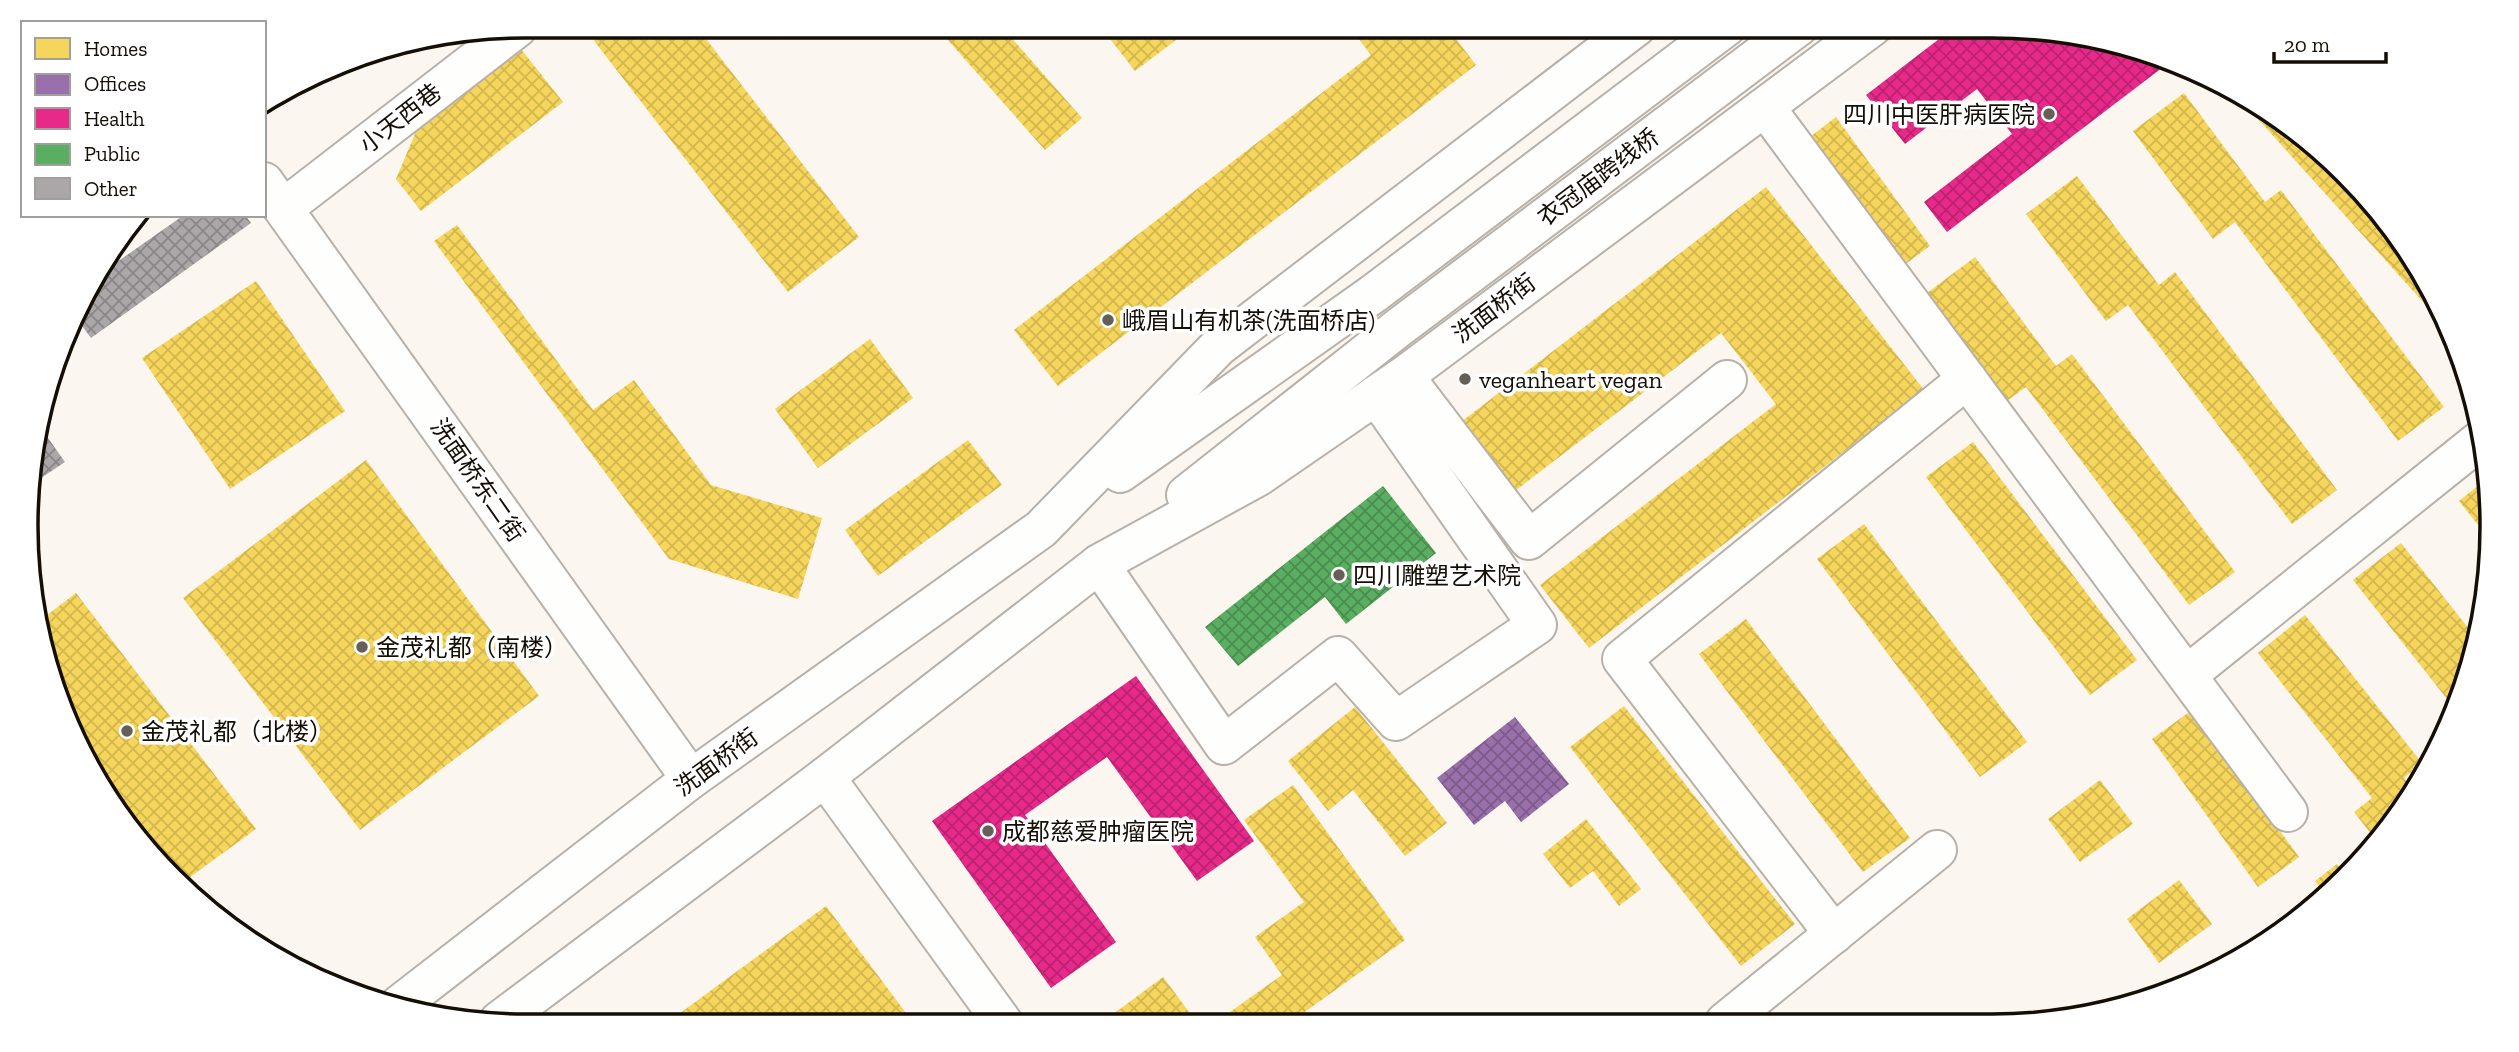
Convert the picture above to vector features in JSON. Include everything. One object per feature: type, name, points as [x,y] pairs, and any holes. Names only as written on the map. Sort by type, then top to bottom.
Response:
[{"type":"main road","name":"洗面桥街","points":[[1041,529],[1218,348],[1621,38]]},
{"type":"main road","name":"衣冠庙跨线桥","points":[[1373,294],[1711,38]]},
{"type":"main road","name":"衣冠庙跨线桥","points":[[1398,328],[1783,38]]},
{"type":"main road","name":"洗面桥街","points":[[1099,564],[1259,476],[1390,385],[1857,38]]},
{"type":"main road","name":"小天西巷","points":[[274,195],[500,40]]},
{"type":"main road","points":[[1765,107],[2288,812]]},
{"type":"main road","name":"洗面桥东二街","points":[[274,195],[691,779]]},
{"type":"main road","name":"洗面桥街","points":[[407,999],[691,779],[1373,294]]},
{"type":"main road","name":"洗面桥街","points":[[510,1013],[825,777],[1398,328]]},
{"type":"main road","points":[[1834,934],[1622,659],[1967,379]]},
{"type":"main road","points":[[1390,385],[1529,540],[1727,380]]},
{"type":"main road","points":[[1099,564],[1224,745],[1339,656],[1396,722],[1537,625],[1390,385]]},
{"type":"main road","points":[[2187,675],[2473,446]]},
{"type":"main road","points":[[825,777],[997,1014]]},
{"type":"main road","points":[[1735,1014],[1937,850]]},
{"type":"building: Homes","points":[[592,38],[705,38],[859,237],[788,292]]},
{"type":"building: Homes","points":[[1012,38],[1082,118],[1045,150],[947,39]]},
{"type":"building: Homes","points":[[1109,38],[1179,38],[1135,71]]},
{"type":"building: Homes","points":[[1358,38],[1455,38],[1476,65],[1058,386],[1014,330],[1371,55]]},
{"type":"building: Homes","points":[[521,49],[563,102],[421,211],[396,179],[417,129]]},
{"type":"building: Homes","points":[[2184,93],[2265,202],[2281,190],[2444,407],[2398,441],[2235,222],[2213,239],[2133,131]]},
{"type":"building: Homes","points":[[2254,115],[2314,159],[2360,205],[2398,255],[2430,309]]},
{"type":"building: Homes","points":[[1836,117],[1930,246],[1900,268],[1806,140]]},
{"type":"building: Homes","points":[[2077,176],[2159,285],[2175,272],[2337,490],[2292,524],[2128,305],[2106,321],[2026,214]]},
{"type":"building: Homes","points":[[1766,187],[1924,390],[1589,648],[1540,585],[1776,404],[1721,333],[1515,491],[1461,422]]},
{"type":"building: Homes","points":[[457,225],[593,410],[634,380],[711,485],[822,518],[798,599],[669,559],[434,241]]},
{"type":"building: Homes","points":[[1975,257],[2056,366],[2072,354],[2235,572],[2189,605],[2026,387],[2004,403],[1923,296]]},
{"type":"building: Homes","points":[[256,281],[345,411],[230,489],[142,358]]},
{"type":"building: Homes","points":[[870,339],[913,398],[818,468],[775,409]]},
{"type":"building: Homes","points":[[968,440],[1002,485],[878,576],[845,530]]},
{"type":"building: Homes","points":[[1973,442],[2137,660],[2090,695],[1926,477]]},
{"type":"building: Homes","name":"金茂礼都（南楼）","points":[[366,460],[539,696],[360,830],[183,598]]},
{"type":"building: Homes","points":[[2478,486],[2480,527],[2459,501]]},
{"type":"building: Homes","points":[[1864,524],[2027,742],[1980,777],[1817,559]]},
{"type":"building: Homes","points":[[2401,543],[2469,629],[2448,700],[2353,580]]},
{"type":"building: Homes","name":"金茂礼都（北楼）","points":[[76,593],[256,829],[189,878],[181,871],[139,823],[89,742],[64,683],[47,615]]},
{"type":"building: Homes","points":[[2305,615],[2420,761],[2404,778],[2407,782],[2371,834],[2354,812],[2372,798],[2258,653]]},
{"type":"building: Homes","points":[[1746,619],[1910,838],[1863,872],[1699,654]]},
{"type":"building: Homes","points":[[1624,706],[1795,924],[1741,966],[1570,747]]},
{"type":"building: Homes","points":[[1355,707],[1447,823],[1405,856],[1353,790],[1328,811],[1288,761]]},
{"type":"building: Homes","points":[[2192,710],[2299,857],[2258,887],[2152,739]]},
{"type":"building: Homes","points":[[2100,780],[2133,824],[2080,862],[2048,819]]},
{"type":"building: Homes","points":[[1293,785],[1405,940],[1302,1014],[1230,1012],[1282,975],[1255,937],[1304,902],[1244,820]]},
{"type":"building: Homes","points":[[1586,819],[1641,889],[1619,906],[1593,871],[1570,888],[1543,854]]},
{"type":"building: Homes","points":[[2337,864],[2340,868],[2320,888],[2315,881]]},
{"type":"building: Homes","points":[[2179,880],[2212,924],[2159,963],[2127,919]]},
{"type":"building: Homes","points":[[826,906],[907,1014],[679,1014]]},
{"type":"building: Homes","points":[[1163,977],[1191,1014],[1113,1014]]},
{"type":"building: Offices","points":[[1515,717],[1569,784],[1521,822],[1505,801],[1474,825],[1437,778]]},
{"type":"building: Health","name":"四川中医肝病医院","points":[[1940,38],[1993,38],[2057,43],[2119,55],[2161,68],[1947,232],[1924,202],[2012,134],[1977,89],[1905,144],[1866,95]]},
{"type":"building: Health","name":"成都慈爱肿瘤医院","points":[[1136,676],[1254,841],[1197,881],[1107,757],[1025,815],[1116,942],[1051,988],[932,821]]},
{"type":"building: Public","name":"四川雕塑艺术院","points":[[1383,486],[1436,553],[1346,624],[1325,597],[1238,666],[1205,627]]},
{"type":"building: Other","points":[[181,217],[246,217],[251,223],[91,338],[82,326],[116,263]]},
{"type":"building: Other","points":[[47,437],[65,462],[42,478]]},
{"type":"place","name":"四川中医肝病医院","points":[[2049,114]]},
{"type":"place","name":"峨眉山有机茶(洗面桥店)","points":[[1108,320]]},
{"type":"place","name":"veganheart vegan","points":[[1465,379]]},
{"type":"place","name":"四川雕塑艺术院","points":[[1339,575]]},
{"type":"place","name":"金茂礼都（南楼）","points":[[362,647]]},
{"type":"place","name":"金茂礼都（北楼）","points":[[127,731]]},
{"type":"place","name":"成都慈爱肿瘤医院","points":[[988,831]]}]
